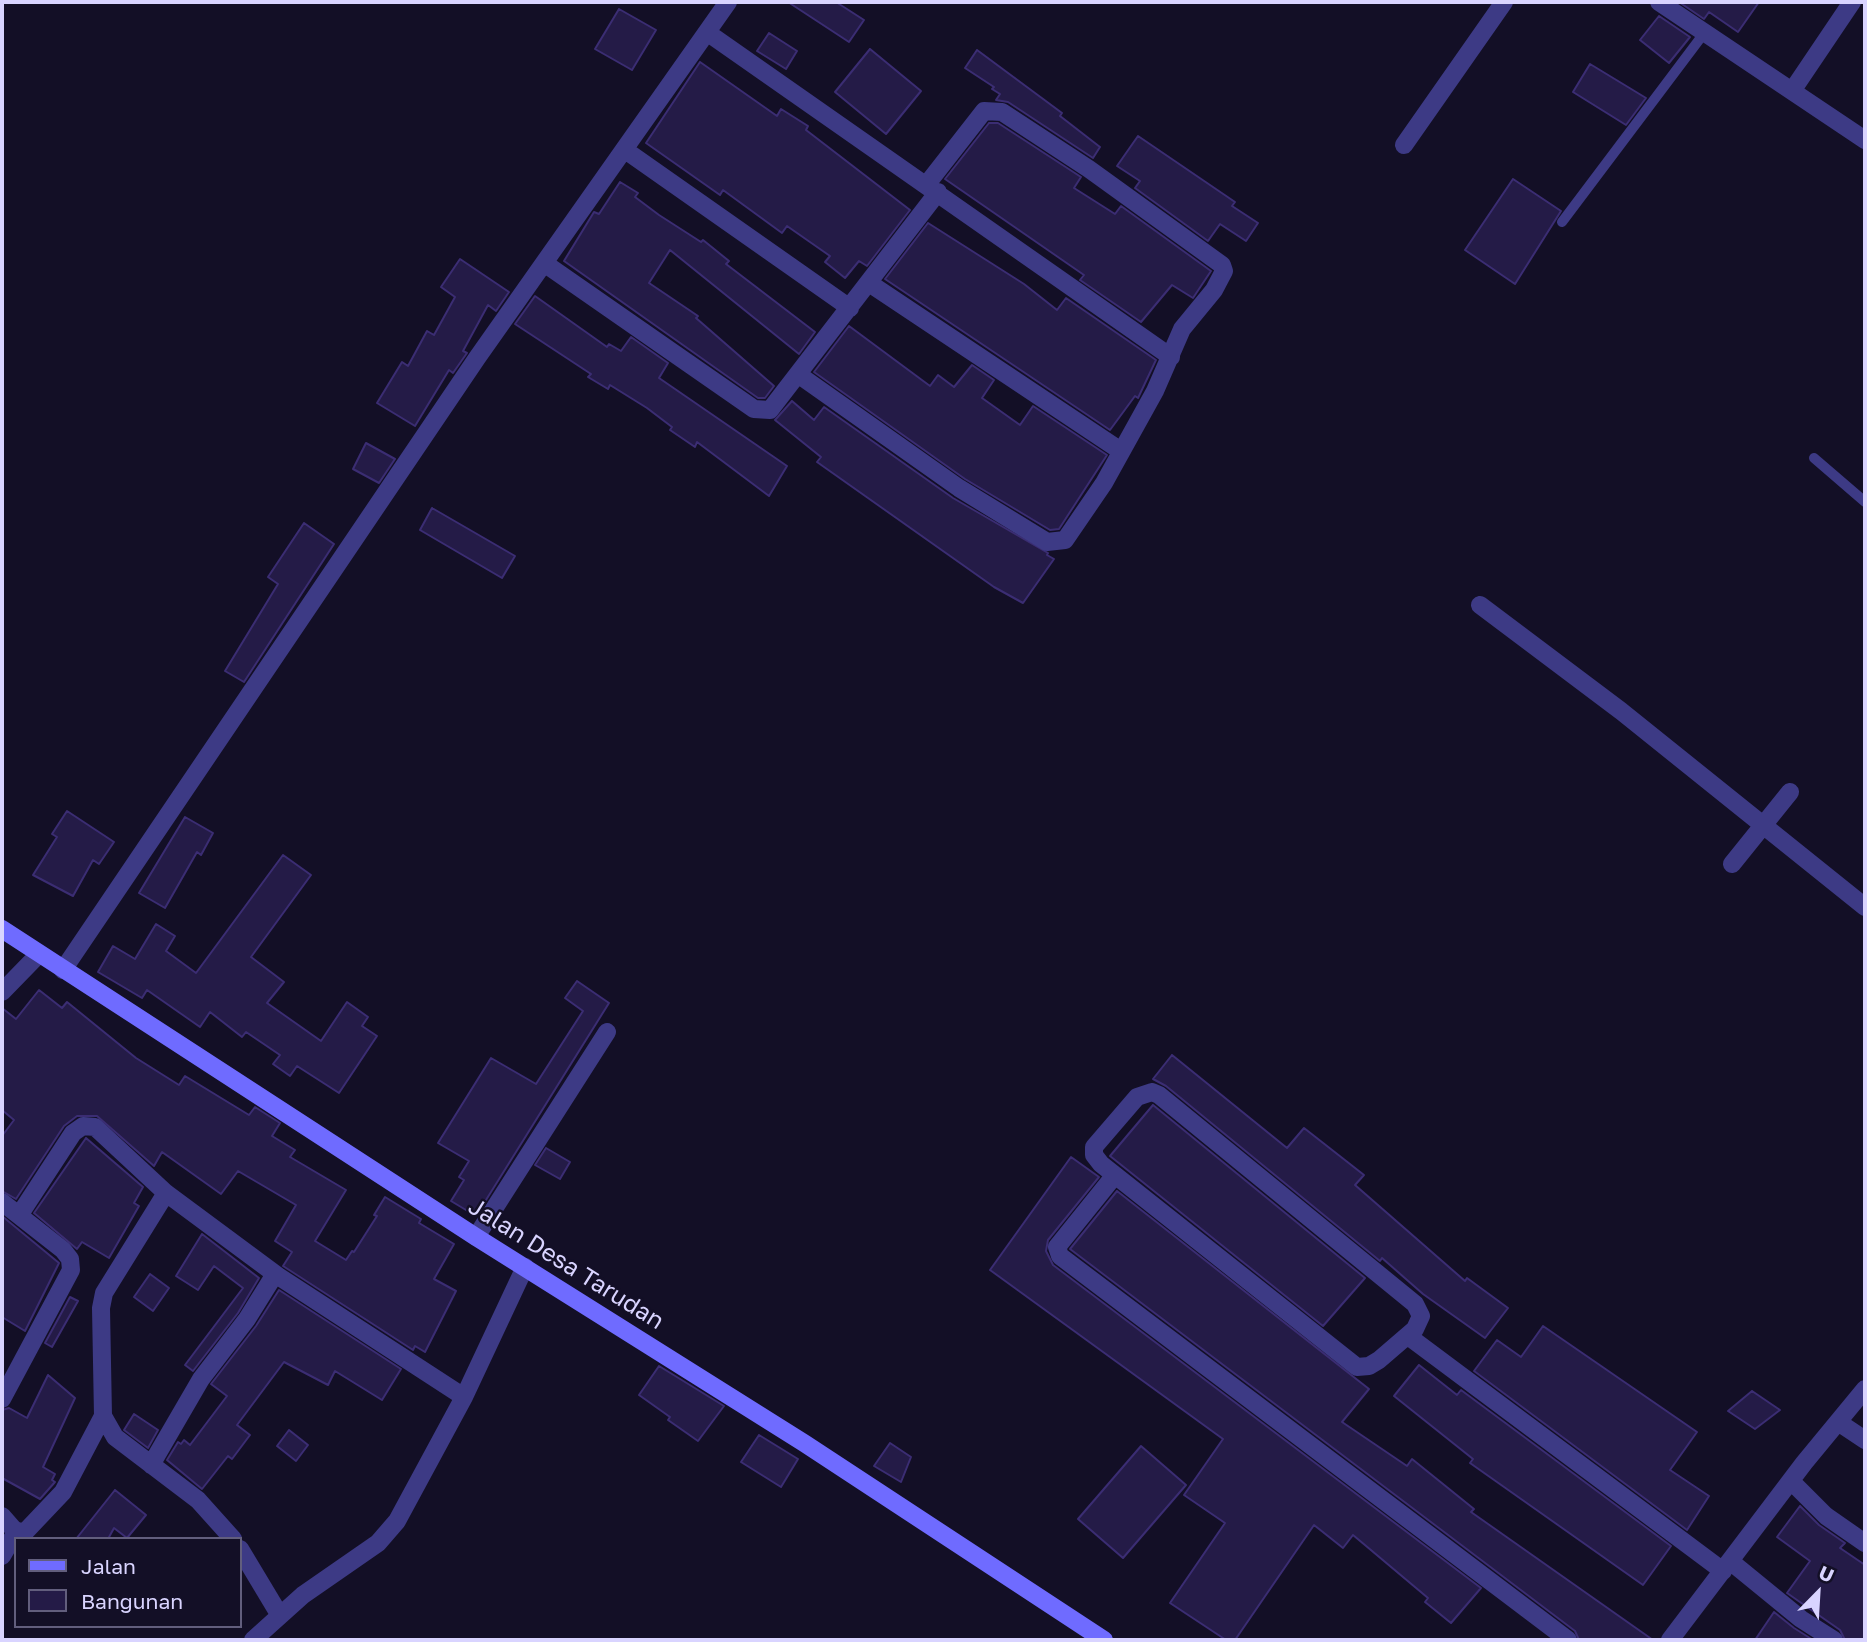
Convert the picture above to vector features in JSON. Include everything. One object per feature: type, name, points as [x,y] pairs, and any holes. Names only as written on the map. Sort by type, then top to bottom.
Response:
[{"type":"street","points":[[63,970],[544,263],[728,2]]},
{"type":"street","points":[[1404,145],[1504,2]]},
{"type":"street","points":[[1659,2],[1865,140]]},
{"type":"street","points":[[1792,91],[1852,2]]},
{"type":"street","points":[[708,33],[1171,357]]},
{"type":"street","points":[[544,263],[754,409],[770,410],[869,283],[984,111],[1002,112],[1194,243],[1220,264],[1224,271],[1214,290],[1182,329],[1171,357],[1104,483],[1065,540],[1047,542],[959,488],[799,375]]},
{"type":"street","points":[[625,150],[850,308]]},
{"type":"street","points":[[869,283],[1121,451]]},
{"type":"street","points":[[1480,605],[1621,711],[1865,907]]},
{"type":"street","points":[[1732,864],[1790,792]]},
{"type":"street","name":"Jalan Desa Tarudan","points":[[2,929],[477,1237],[804,1443],[1104,1640]]},
{"type":"street","points":[[2,992],[38,954]]},
{"type":"street","points":[[477,1237],[607,1032]]},
{"type":"street","points":[[1146,1092],[1159,1095],[1415,1304],[1421,1316],[1419,1324],[1408,1336],[1369,1366],[1357,1367],[1115,1175],[1096,1159],[1094,1147],[1137,1097],[1146,1092]]},
{"type":"street","points":[[20,1214],[73,1133],[88,1125],[95,1127],[166,1193],[275,1274],[461,1396]]},
{"type":"street","points":[[1115,1175],[1057,1247],[1060,1256],[1569,1640]]},
{"type":"street","points":[[166,1193],[104,1293],[101,1308],[103,1416],[115,1437],[198,1500],[231,1537]]},
{"type":"street","points":[[2,1202],[63,1250],[70,1259],[71,1270],[2,1399]]},
{"type":"street","points":[[253,1640],[279,1614],[388,1532],[461,1396],[525,1267]]},
{"type":"street","points":[[151,1465],[201,1379],[247,1319],[275,1274]]},
{"type":"street","points":[[1408,1336],[1726,1566],[1834,1640]]},
{"type":"street","points":[[1670,1640],[1865,1389]]},
{"type":"street","points":[[16,1532],[26,1531],[63,1492],[103,1416]]},
{"type":"street","points":[[1838,1422],[1865,1440]]},
{"type":"street","points":[[1791,1481],[1826,1516],[1865,1543]]},
{"type":"street","points":[[2,1516],[16,1532]]},
{"type":"street","points":[[2,1556],[16,1532]]},
{"type":"street","points":[[242,1552],[279,1614]]},
{"type":"lane","points":[[1562,222],[1705,32]]},
{"type":"lane","points":[[1814,458],[1865,502]]},
{"type":"building","points":[[788,2],[836,2],[864,20],[849,42]]},
{"type":"building","points":[[1679,2],[1759,2],[1738,32],[1709,12],[1704,19]]},
{"type":"building","points":[[619,9],[656,30],[632,70],[595,49]]},
{"type":"building","points":[[1659,16],[1690,37],[1669,63],[1640,40]]},
{"type":"building","points":[[769,33],[797,51],[786,69],[757,51]]},
{"type":"building","points":[[870,49],[921,91],[886,134],[835,92]]},
{"type":"building","points":[[977,50],[1062,113],[1060,116],[1100,147],[1093,158],[1008,102],[996,100],[1000,94],[992,89],[994,87],[965,68]]},
{"type":"building","points":[[700,62],[777,116],[781,109],[808,126],[806,130],[910,210],[867,266],[859,261],[845,278],[825,262],[830,256],[787,226],[782,233],[723,190],[720,195],[646,143]]},
{"type":"building","points":[[1590,64],[1646,98],[1626,125],[1573,92]]},
{"type":"building","points":[[989,123],[998,123],[1081,177],[1074,188],[1115,214],[1121,206],[1211,271],[1193,298],[1172,285],[1141,322],[1080,280],[1084,275],[945,179]]},
{"type":"building","points":[[1138,136],[1235,202],[1232,206],[1258,223],[1246,241],[1220,224],[1208,241],[1135,188],[1140,181],[1117,166]]},
{"type":"building","points":[[1513,179],[1561,211],[1515,284],[1465,250]]},
{"type":"building","points":[[620,182],[638,193],[635,197],[659,215],[701,242],[703,240],[729,261],[726,264],[815,332],[799,354],[670,250],[649,283],[698,316],[696,318],[774,386],[765,398],[758,398],[564,261],[594,212],[599,214]]},
{"type":"building","points":[[928,223],[1024,284],[1057,310],[1066,298],[1156,360],[1138,398],[1135,396],[1110,430],[885,279]]},
{"type":"building","points":[[460,259],[509,292],[496,311],[488,305],[463,351],[467,353],[453,373],[449,370],[415,426],[377,403],[402,362],[408,366],[427,331],[434,335],[455,297],[441,287]]},
{"type":"building","points":[[535,296],[607,347],[609,344],[621,351],[631,337],[668,363],[659,378],[787,466],[769,496],[697,442],[695,447],[670,430],[672,427],[647,408],[610,385],[608,389],[588,377],[591,374],[515,324]]},
{"type":"building","points":[[849,326],[930,386],[938,375],[954,387],[972,365],[994,380],[982,398],[1020,425],[1033,406],[1107,455],[1059,529],[1050,530],[965,479],[814,372]]},
{"type":"building","points":[[792,401],[814,420],[824,407],[953,498],[1048,553],[1047,555],[1054,559],[1023,603],[994,587],[817,462],[821,457],[775,420]]},
{"type":"building","points":[[366,443],[395,459],[379,483],[353,469]]},
{"type":"building","points":[[432,508],[515,556],[502,578],[420,530]]},
{"type":"building","points":[[304,523],[334,544],[244,682],[225,671],[278,584],[268,577]]},
{"type":"building","points":[[67,811],[114,842],[99,864],[93,860],[73,896],[33,875],[57,837],[52,834]]},
{"type":"building","points":[[185,817],[213,833],[201,855],[197,852],[165,908],[139,893]]},
{"type":"building","points":[[283,855],[311,875],[251,957],[284,982],[267,1003],[321,1041],[347,1002],[368,1017],[362,1026],[377,1036],[339,1093],[297,1066],[290,1076],[273,1064],[280,1055],[246,1032],[242,1037],[210,1012],[200,1027],[147,990],[142,998],[98,972],[113,946],[135,959],[156,924],[175,936],[166,951],[196,973]]},
{"type":"building","points":[[577,981],[609,1003],[476,1216],[451,1201],[464,1180],[459,1177],[469,1161],[438,1143],[491,1058],[536,1084],[583,1011],[565,998]]},
{"type":"building","points":[[39,990],[62,1008],[67,1002],[136,1058],[179,1085],[185,1076],[249,1115],[255,1107],[280,1123],[272,1136],[295,1150],[290,1157],[346,1190],[315,1241],[346,1260],[377,1216],[374,1215],[385,1197],[421,1219],[419,1223],[454,1244],[434,1279],[456,1291],[425,1352],[415,1346],[413,1350],[283,1266],[292,1252],[275,1241],[296,1205],[238,1171],[221,1194],[162,1152],[154,1166],[97,1116],[77,1116],[64,1126],[16,1199],[2,1191],[2,1136],[14,1120],[2,1110],[2,1008],[16,1019]]},
{"type":"building","points":[[1172,1055],[1287,1148],[1304,1128],[1364,1175],[1355,1185],[1465,1281],[1467,1278],[1508,1308],[1485,1338],[1423,1294],[1382,1258],[1380,1261],[1166,1086],[1153,1079]]},
{"type":"building","points":[[1153,1105],[1365,1278],[1323,1326],[1110,1156]]},
{"type":"building","points":[[86,1138],[143,1187],[134,1203],[139,1206],[109,1258],[82,1242],[77,1249],[34,1213]]},
{"type":"building","points":[[546,1148],[570,1162],[560,1179],[535,1165]]},
{"type":"building","points":[[1071,1157],[1099,1177],[1048,1240],[1046,1251],[1053,1265],[1481,1588],[1451,1623],[1425,1602],[1428,1598],[1353,1535],[1343,1548],[1314,1525],[1235,1640],[1226,1640],[1170,1603],[1225,1523],[1184,1495],[1223,1439],[990,1270]]},
{"type":"building","points":[[1117,1191],[1369,1389],[1342,1422],[1407,1466],[1412,1459],[1474,1509],[1471,1512],[1653,1640],[1579,1640],[1575,1631],[1070,1249]]},
{"type":"building","points":[[2,1216],[59,1263],[25,1331],[2,1317]]},
{"type":"building","points":[[202,1234],[259,1278],[238,1313],[193,1371],[185,1365],[243,1288],[214,1266],[198,1290],[176,1276]]},
{"type":"building","points":[[150,1274],[169,1288],[153,1311],[134,1297]]},
{"type":"building","points":[[279,1290],[401,1369],[382,1400],[335,1371],[328,1385],[284,1362],[237,1425],[250,1435],[232,1459],[228,1456],[202,1489],[167,1460],[178,1442],[181,1444],[184,1440],[190,1445],[227,1396],[211,1384],[256,1326]]},
{"type":"building","points":[[70,1297],[78,1301],[52,1347],[45,1343]]},
{"type":"building","points":[[1543,1326],[1697,1432],[1670,1470],[1709,1496],[1687,1530],[1474,1371],[1497,1340],[1521,1357]]},
{"type":"building","points":[[1419,1365],[1457,1395],[1461,1390],[1671,1546],[1643,1585],[1470,1463],[1473,1459],[1394,1396]]},
{"type":"building","points":[[659,1366],[724,1406],[698,1441],[639,1395]]},
{"type":"building","points":[[48,1375],[75,1398],[43,1467],[55,1474],[52,1480],[55,1482],[40,1499],[2,1478],[2,1410],[9,1408],[27,1418]]},
{"type":"building","points":[[1752,1391],[1780,1410],[1755,1429],[1728,1411]]},
{"type":"building","points":[[134,1414],[158,1430],[148,1448],[124,1430]]},
{"type":"building","points":[[289,1430],[308,1445],[296,1461],[277,1446]]},
{"type":"building","points":[[759,1435],[798,1459],[781,1487],[741,1462]]},
{"type":"building","points":[[890,1443],[911,1457],[901,1482],[874,1466]]},
{"type":"building","points":[[1141,1446],[1186,1485],[1123,1558],[1078,1519]]},
{"type":"building","points":[[115,1490],[146,1515],[128,1537],[114,1528],[109,1537],[78,1537]]},
{"type":"building","points":[[1800,1506],[1819,1525],[1845,1543],[1840,1548],[1865,1565],[1865,1640],[1845,1640],[1840,1630],[1787,1593],[1810,1561],[1777,1537]]},
{"type":"building","points":[[1774,1612],[1794,1628],[1813,1640],[1755,1640]]}]
